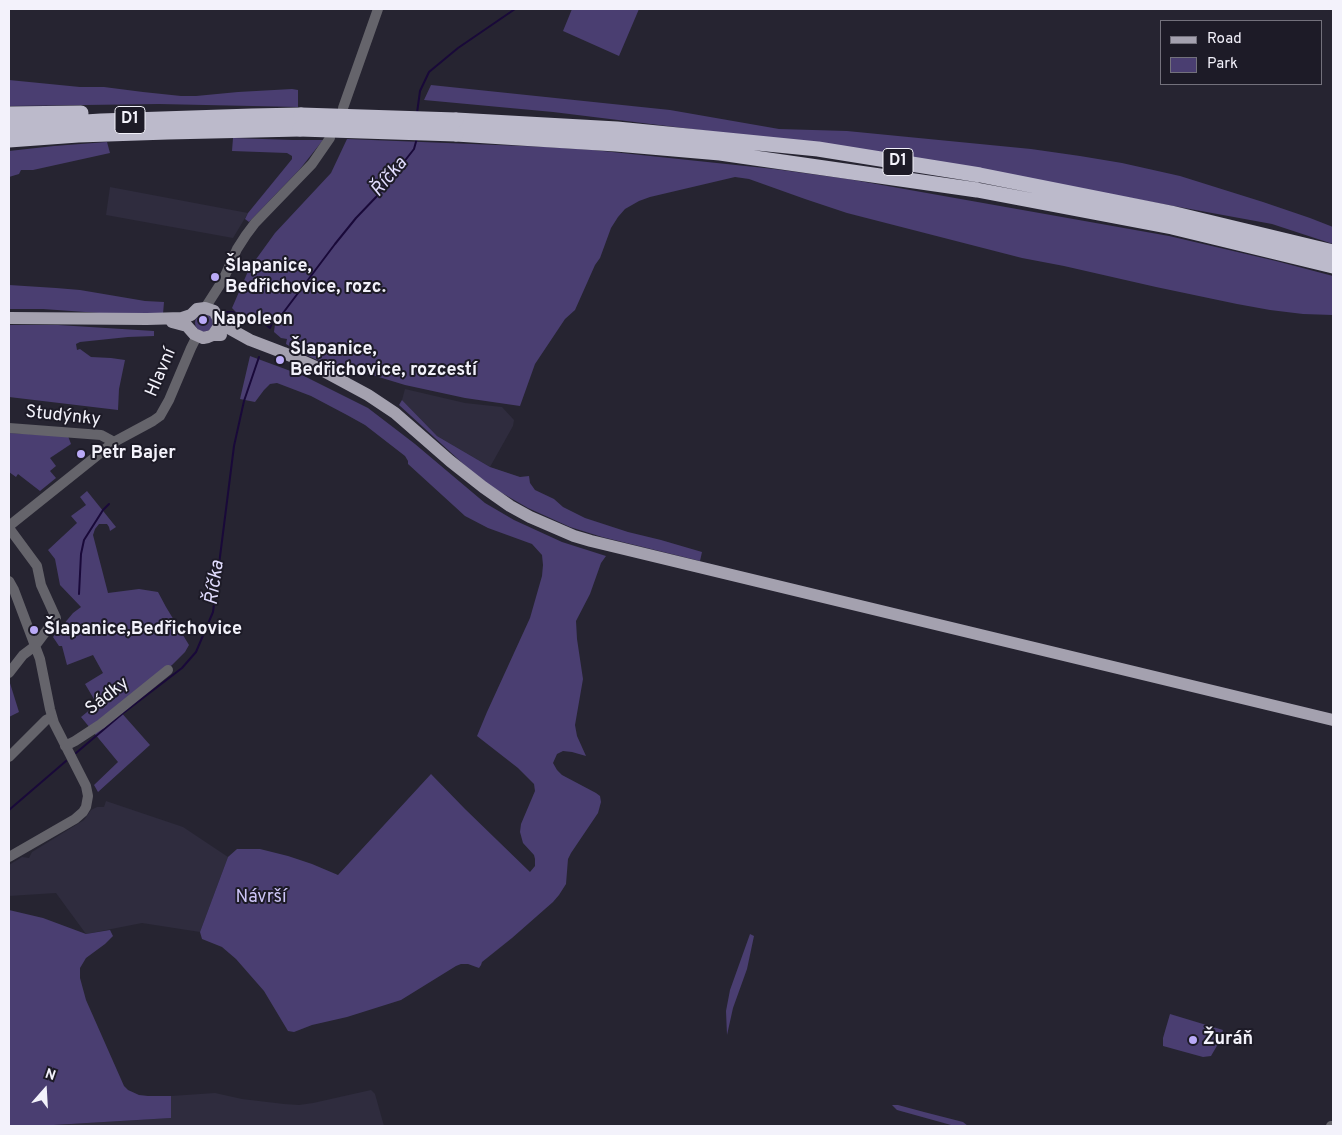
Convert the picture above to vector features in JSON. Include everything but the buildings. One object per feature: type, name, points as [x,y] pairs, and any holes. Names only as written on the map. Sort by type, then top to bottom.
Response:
[{"type":"highway","points":[[9,114],[190,113],[252,116]]},
{"type":"highway","name":"D1","points":[[9,128],[101,121],[252,116],[300,122]]},
{"type":"highway","name":"D1","points":[[9,140],[300,122],[456,127],[616,129],[818,150],[980,175],[1162,211],[1333,252]]},
{"type":"highway","name":"D1","points":[[456,127],[720,153],[977,190],[1172,227],[1333,266]]},
{"type":"highway","points":[[9,146],[38,143],[78,135]]},
{"type":"main road","points":[[9,318],[182,318],[191,315],[197,309],[214,314],[223,325],[250,340],[318,368],[368,396],[395,413],[457,466],[510,506],[574,536],[600,544],[1333,720]]},
{"type":"main road","points":[[213,335],[217,331],[214,314]]},
{"type":"main road","points":[[191,315],[189,319],[194,332]]},
{"type":"main road","points":[[147,319],[183,324],[202,338],[213,335],[226,335],[250,340]]},
{"type":"street","points":[[343,108],[378,9]]},
{"type":"street","points":[[214,314],[223,280],[237,249],[255,223],[312,164],[330,138]]},
{"type":"street","name":"Hlavní","points":[[9,527],[114,442],[160,416],[170,400],[191,348],[194,332]]},
{"type":"street","name":"Studýnky","points":[[9,428],[101,435],[114,442]]},
{"type":"street","points":[[9,527],[37,566],[41,585],[56,618],[35,646],[23,655],[9,673]]},
{"type":"street","points":[[9,581],[40,659],[52,717],[86,786],[88,799],[85,810],[75,819],[9,857]]},
{"type":"street","name":"Sádky","points":[[65,746],[101,724],[168,670]]},
{"type":"street","points":[[9,757],[46,720],[52,717]]},
{"type":"shaded area","points":[[110,187],[248,213],[233,238],[106,215]]},
{"type":"shaded area","points":[[405,389],[465,403],[502,407],[514,420],[513,426],[490,467],[437,436],[402,400]]},
{"type":"shaded area","points":[[106,801],[183,827],[228,857],[200,932],[142,923],[86,934],[56,893],[9,896],[9,865],[22,857],[29,858],[32,852],[84,820],[91,810],[97,807],[104,807]]},
{"type":"shaded area","points":[[371,1090],[375,1094],[384,1126],[37,1126],[171,1118],[171,1096],[215,1093],[242,1099],[299,1105]]},
{"type":"green space","points":[[572,9],[639,9],[619,56],[563,31]]},
{"type":"green space","points":[[9,80],[80,87],[104,87],[181,96],[292,89],[298,90],[298,107],[159,104],[9,106]]},
{"type":"green space","points":[[431,85],[670,110],[779,129],[847,131],[1031,149],[1122,163],[1180,176],[1310,218],[1333,227],[1333,244],[1272,224],[854,149],[553,112],[424,100]]},
{"type":"green space","points":[[233,138],[323,140],[300,169],[249,222],[245,219],[248,213],[292,159],[292,156],[287,153],[232,151]]},
{"type":"green space","points":[[347,139],[593,150],[774,169],[848,179],[1169,236],[1333,276],[1333,315],[1303,314],[1237,304],[1022,258],[847,213],[749,179],[735,177],[650,197],[625,209],[611,228],[600,258],[575,310],[565,319],[535,364],[520,406],[465,398],[405,385],[369,374],[338,369],[301,353],[286,344],[287,339],[281,338],[274,332],[275,324],[260,319],[249,319],[238,314],[232,308],[249,269],[275,233],[331,173]]},
{"type":"green space","points":[[107,142],[110,153],[33,170],[21,170],[19,174],[9,177],[9,151]]},
{"type":"green space","points":[[9,285],[80,290],[145,301],[164,302],[163,314],[127,315],[43,309],[9,309]]},
{"type":"green space","points":[[200,314],[208,314],[213,319],[211,330],[200,332],[195,327],[195,319]]},
{"type":"green space","points":[[9,325],[58,325],[154,331],[154,336],[128,337],[76,344],[77,350],[80,349],[91,357],[125,360],[119,389],[118,410],[9,397]]},
{"type":"green space","name":"Návrší","points":[[250,356],[304,376],[368,408],[415,444],[485,503],[514,520],[562,542],[606,556],[601,563],[590,594],[576,621],[583,679],[575,725],[577,736],[586,756],[563,751],[557,754],[553,763],[562,775],[600,796],[601,802],[598,813],[568,859],[566,884],[559,895],[512,938],[482,962],[479,968],[468,964],[461,964],[401,1000],[347,1017],[312,1025],[294,1032],[288,1031],[264,991],[236,959],[222,947],[202,939],[200,932],[228,857],[237,849],[260,849],[312,864],[338,875],[431,774],[530,872],[535,866],[534,855],[523,843],[520,832],[521,824],[535,791],[534,784],[518,768],[477,736],[530,618],[542,576],[543,565],[542,555],[532,544],[488,528],[465,516],[408,464],[405,456],[365,425],[347,415],[311,396],[277,383],[270,384],[255,402],[240,399]]},
{"type":"green space","points":[[402,400],[437,436],[490,467],[520,477],[529,476],[530,483],[535,490],[554,499],[563,507],[585,518],[628,532],[702,552],[700,561],[602,537],[570,527],[528,508],[495,489],[471,471],[399,405]]},
{"type":"green space","points":[[9,433],[68,436],[71,444],[50,458],[56,466],[50,471],[56,478],[40,491],[18,474],[16,477],[9,472]]},
{"type":"green space","points":[[87,491],[116,527],[110,531],[107,524],[99,524],[93,535],[108,593],[139,589],[158,592],[189,645],[172,665],[119,710],[150,745],[98,792],[94,785],[118,762],[81,717],[97,704],[85,684],[103,673],[93,655],[67,665],[62,646],[59,646],[53,637],[73,613],[81,607],[60,585],[55,559],[48,550],[77,523],[71,516],[86,505],[80,497]]},
{"type":"green space","points":[[9,680],[19,712],[9,717]]},
{"type":"green space","points":[[9,910],[43,918],[86,934],[110,930],[113,936],[86,958],[80,968],[80,978],[86,1000],[124,1086],[139,1095],[171,1096],[171,1118],[9,1126]]},
{"type":"green space","points":[[750,934],[754,936],[747,969],[733,1008],[727,1035],[726,1011],[730,990]]},
{"type":"green space","points":[[1170,1014],[1223,1030],[1211,1056],[1203,1057],[1163,1046],[1163,1038]]},
{"type":"green space","points":[[892,1105],[963,1122],[968,1126],[951,1125],[897,1110]]},
{"type":"waterway","name":"Říčka","points":[[417,113],[420,91],[429,72],[458,48],[515,9]]},
{"type":"waterway","name":"Říčka","points":[[227,312],[233,312],[248,321],[261,321],[270,328],[335,244],[378,195],[414,149],[417,138]]},
{"type":"waterway","name":"Říčka","points":[[76,753],[122,714],[182,668],[196,652],[213,612],[234,446],[244,401],[259,357]]},
{"type":"waterway","points":[[79,594],[81,554],[84,540],[103,510],[109,504]]},
{"type":"waterway","name":"Říčka","points":[[9,810],[66,761]]},
{"type":"place","name":"Šlapanice, Bedřichovice, rozc.","points":[[215,277]]},
{"type":"place","name":"Napoleon","points":[[203,320]]},
{"type":"place","name":"Šlapanice, Bedřichovice, rozcestí","points":[[280,360]]},
{"type":"place","name":"Petr Bajer","points":[[81,454]]},
{"type":"place","name":"Šlapanice,Bedřichovice","points":[[34,630]]},
{"type":"place","name":"Žuráň","points":[[1193,1040]]}]
